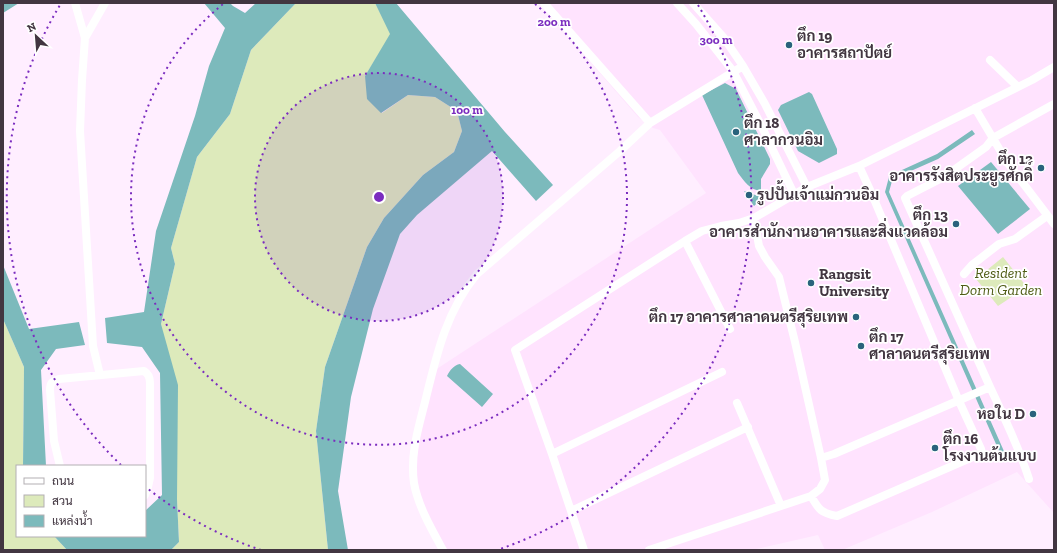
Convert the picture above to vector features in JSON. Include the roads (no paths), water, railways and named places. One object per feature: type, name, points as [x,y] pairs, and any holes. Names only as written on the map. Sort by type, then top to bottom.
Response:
[{"type":"street","points":[[75,3],[85,38],[80,131],[93,346],[100,375]]},
{"type":"street","points":[[85,38],[105,3]]},
{"type":"street","points":[[544,3],[650,123]]},
{"type":"street","points":[[677,3],[696,24],[733,72],[794,194]]},
{"type":"street","points":[[693,3],[724,38],[743,66],[766,104],[807,187]]},
{"type":"street","points":[[990,60],[1018,87]]},
{"type":"street","points":[[443,550],[424,513],[414,485],[413,451],[441,341],[458,301],[467,286],[477,274],[650,123],[743,66]]},
{"type":"street","points":[[584,550],[515,350],[702,231],[739,223],[754,218],[807,187],[858,166],[1032,80],[1054,67]]},
{"type":"street","points":[[1028,479],[1024,462],[1017,445],[987,388],[905,198],[944,177],[986,147],[993,138],[1054,104]]},
{"type":"street","points":[[975,108],[1007,162],[1054,224]]},
{"type":"street","points":[[810,496],[818,508],[826,514],[837,516],[982,453],[871,192],[858,166]]},
{"type":"street","points":[[964,274],[972,265],[999,244],[1015,239],[1047,216]]},
{"type":"street","points":[[649,550],[810,496],[820,489],[825,480],[780,277],[765,257],[759,246],[754,218]]},
{"type":"street","points":[[685,241],[730,329]]},
{"type":"street","points":[[60,465],[54,441],[50,384],[55,380],[144,371],[148,373],[150,377],[150,478],[146,492]]},
{"type":"street","points":[[552,454],[722,372]]},
{"type":"street","points":[[821,458],[834,454],[987,388]]},
{"type":"street","points":[[737,403],[781,506]]},
{"type":"street","points":[[571,511],[748,428]]},
{"type":"water","points":[[3,3],[19,3],[3,13]]},
{"type":"water","points":[[204,3],[230,3],[245,13],[256,3],[296,3],[251,50],[230,114],[197,157],[171,248],[175,264],[161,324],[178,385],[177,499],[179,542],[171,550],[67,550],[55,537],[146,537],[146,510],[162,495],[160,373],[142,347],[107,343],[105,318],[144,312],[156,231],[195,116],[209,66],[225,28]]},
{"type":"water","points":[[375,3],[396,3],[505,132],[553,185],[536,201],[492,151],[417,215],[400,234],[373,309],[351,397],[338,491],[348,550],[328,550],[316,431],[325,367],[367,247],[384,218],[423,175],[454,152],[462,131],[457,111],[435,97],[408,95],[381,113],[367,99],[365,76],[390,34]]},
{"type":"water","name":"ตึก 18 ศาลากวนอิม","points":[[725,83],[736,89],[770,159],[770,164],[761,179],[761,191],[750,187],[738,173],[702,95]]},
{"type":"water","points":[[809,92],[812,94],[837,149],[837,154],[819,163],[798,151],[778,110],[781,105]]},
{"type":"water","points":[[972,130],[975,134],[938,159],[895,178],[892,181],[889,192],[1007,458],[1003,460],[885,192],[889,177],[891,175],[937,154]]},
{"type":"water","points":[[991,162],[1030,209],[998,234],[958,186]]},
{"type":"water","points":[[744,191],[761,197],[754,206]]},
{"type":"water","points":[[3,265],[29,329],[79,322],[85,345],[56,349],[41,370],[46,465],[23,465],[24,367],[3,319]]},
{"type":"water","points":[[460,364],[493,394],[482,407],[447,376],[452,368]]},
{"type":"place","name":"ตึก 19 อาคารสถาปัตย์","points":[[789,45]]},
{"type":"place","name":"ตึก 18 ศาลากวนอิม","points":[[736,132]]},
{"type":"place","name":"ตึก 12 อาคารรังสิตประยูรศักดิ์","points":[[1041,168]]},
{"type":"place","name":"รูปปั้นเจ้าแม่กวนอิม","points":[[749,195]]},
{"type":"place","name":"ตึก 13 อาคารสำนักงานอาคารและสิ่งแวดล้อม","points":[[956,224]]},
{"type":"place","name":"Rangsit University","points":[[811,283]]},
{"type":"place","name":"ตึก 17 อาคารศาลาดนตรีสุริยเทพ","points":[[856,317]]},
{"type":"place","name":"ตึก 17 ศาลาดนตรีสุริยเทพ","points":[[861,346]]},
{"type":"place","name":"หอใน D","points":[[1033,414]]},
{"type":"place","name":"ตึก 16 โรงงานต้นแบบ","points":[[935,448]]},
{"type":"park label","name":"Resident Dorm Garden","points":[[1001,282]]}]
